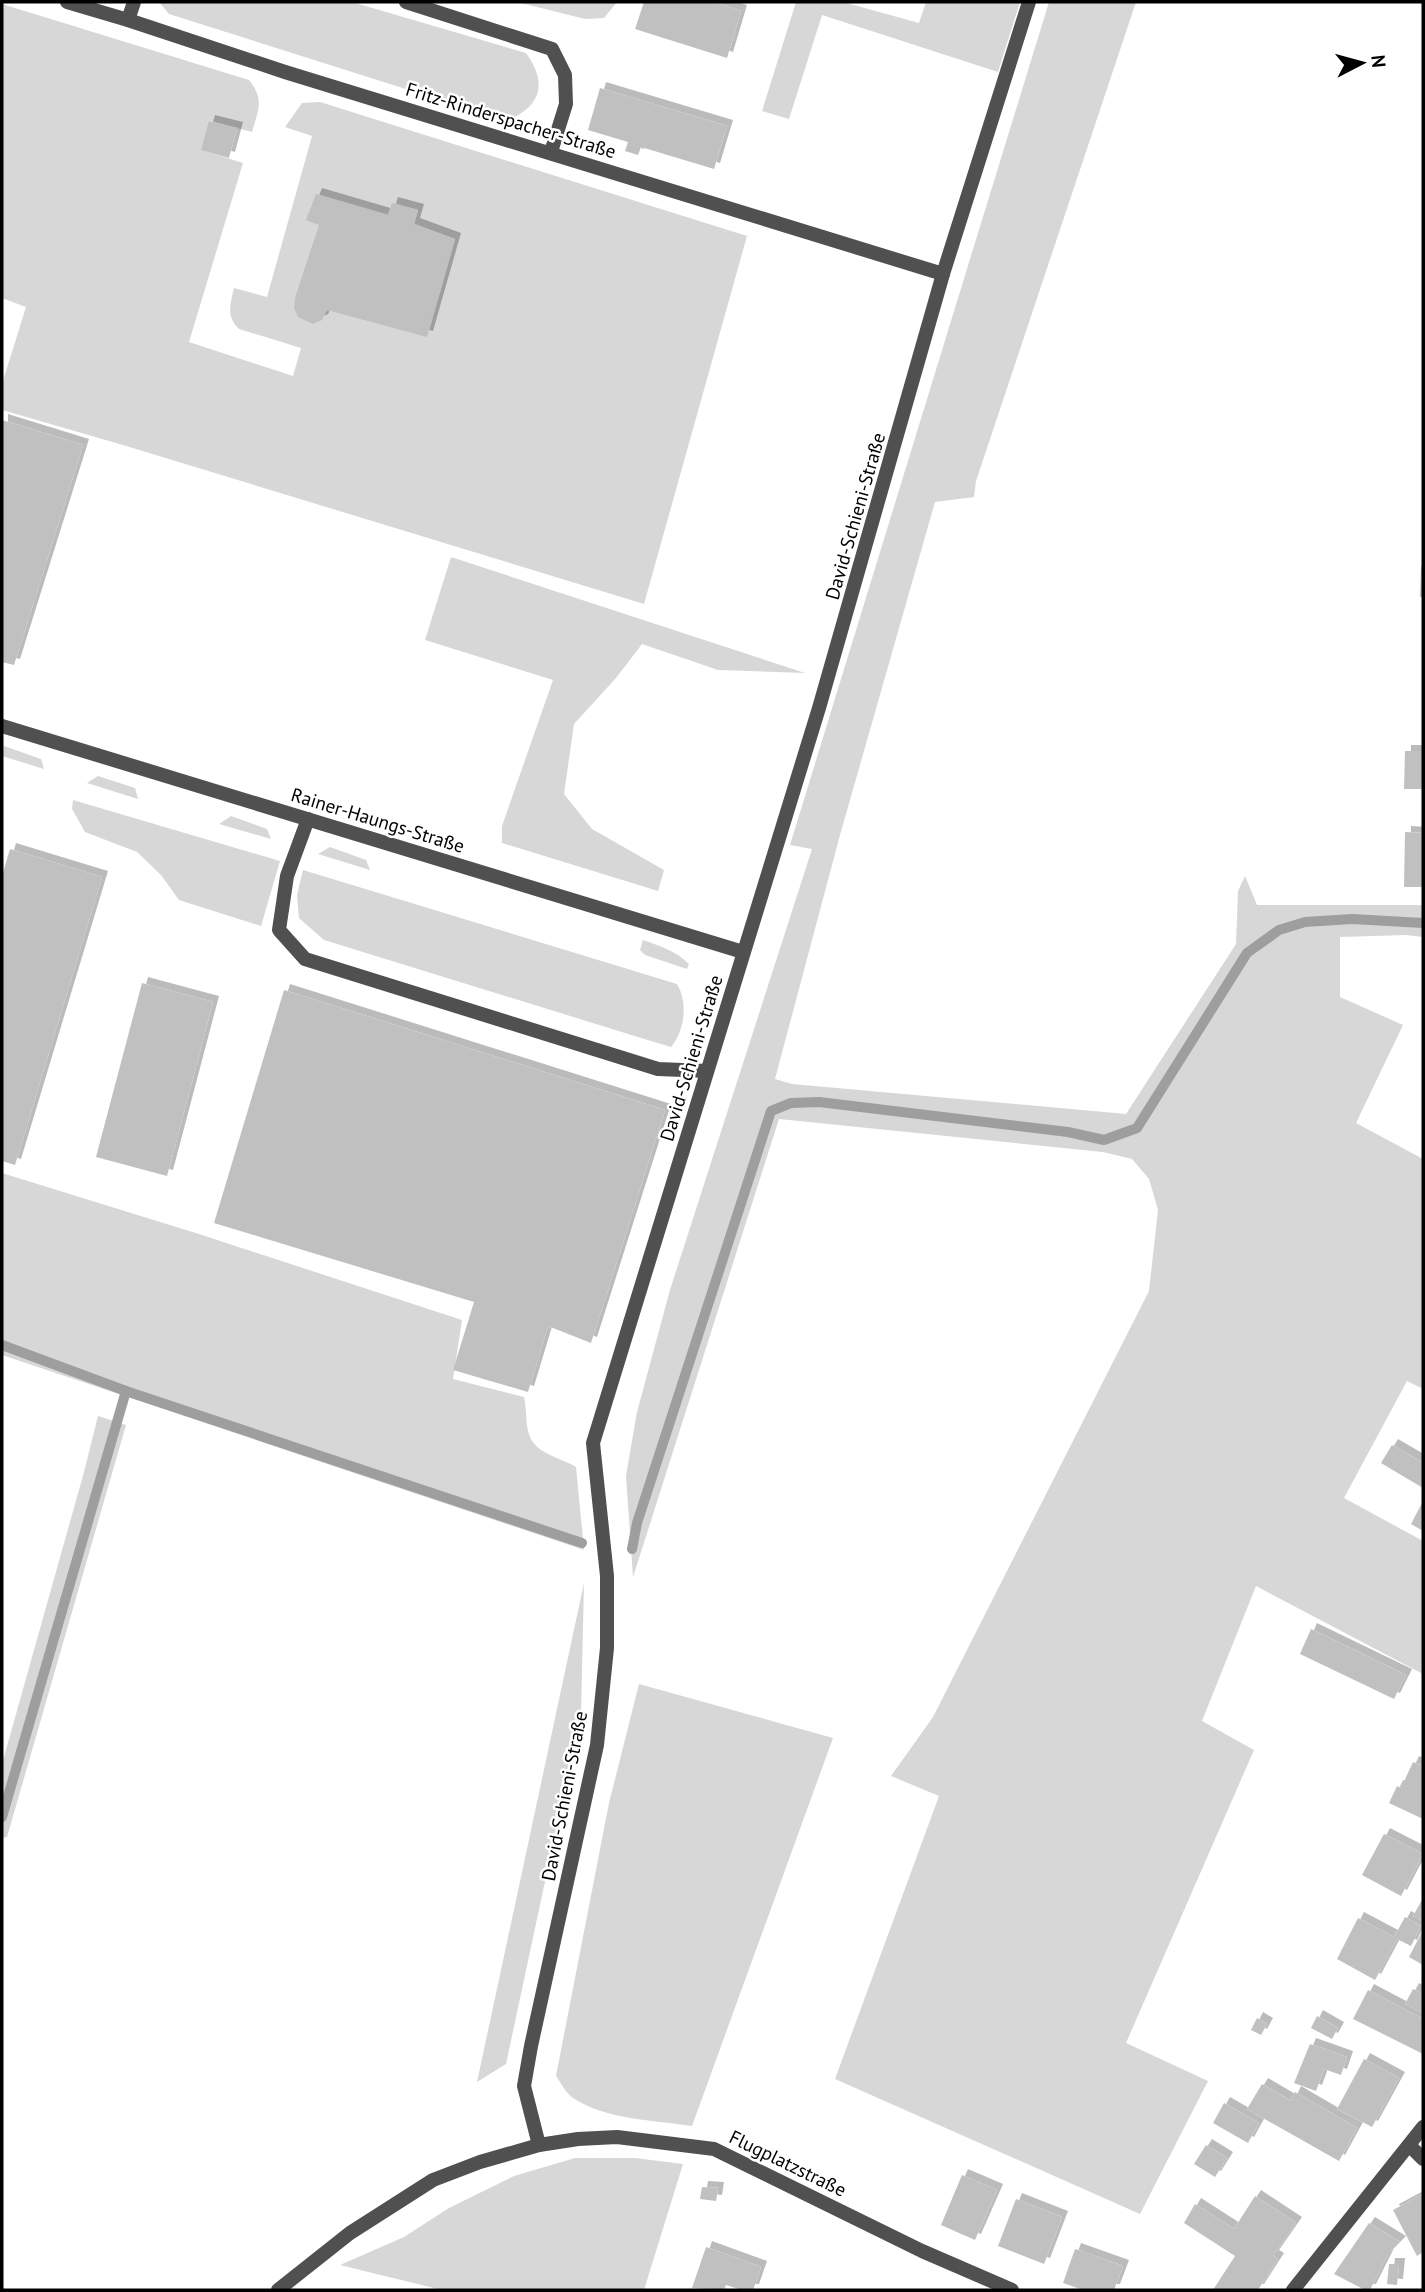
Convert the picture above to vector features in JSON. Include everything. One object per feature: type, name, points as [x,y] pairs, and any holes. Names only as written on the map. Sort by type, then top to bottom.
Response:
[{"type":"street","name":"Fritz-Rinderspacher-Straße","points":[[67,2],[128,19],[285,72],[943,274]]},
{"type":"street","points":[[128,19],[134,2]]},
{"type":"street","points":[[406,2],[552,49],[565,75],[566,104],[551,152]]},
{"type":"street","name":"David-Schieni-Straße","points":[[539,2145],[524,2086],[597,1745],[607,1648],[607,1576],[593,1443],[819,708],[943,274],[1029,2]]},
{"type":"street","name":"Rainer-Haungs-Straße","points":[[2,726],[743,952]]},
{"type":"street","points":[[308,819],[287,876],[279,930],[305,959],[658,1069],[707,1071]]},
{"type":"street","points":[[1293,2290],[1423,2127]]},
{"type":"street","name":"Flugplatzstraße","points":[[278,2290],[350,2233],[433,2180],[480,2162],[539,2145],[617,2137],[713,2149],[922,2251],[1012,2290]]},
{"type":"street","points":[[1410,2146],[1423,2159]]},
{"type":"shaded area","points":[[159,2],[352,2],[526,53],[537,75],[538,93],[527,108],[507,121],[169,14]]},
{"type":"shaded area","points":[[517,2],[617,2],[604,18],[585,19]]},
{"type":"shaded area","points":[[796,2],[843,2],[919,23],[926,2],[1020,2],[998,72],[822,15],[789,119],[762,111]]},
{"type":"shaded area","points":[[1049,2],[1136,2],[976,481],[974,497],[935,502],[840,835],[775,1079],[792,1084],[1126,1114],[1236,944],[1238,891],[1245,876],[1257,905],[1423,905],[1423,937],[1340,937],[1340,997],[1403,1025],[1356,1123],[1423,1159],[1423,1389],[1407,1381],[1344,1498],[1423,1541],[1423,1674],[1256,1586],[1202,1721],[1254,1750],[1126,2043],[1208,2081],[1140,2214],[835,2079],[939,1796],[891,1776],[933,1717],[1149,1291],[1158,1210],[1149,1179],[1132,1159],[1103,1152],[779,1119],[633,1577],[626,1476],[637,1412],[670,1290],[812,849],[790,845]]},
{"type":"shaded area","points":[[2,4],[249,80],[259,99],[252,132],[210,121],[202,150],[243,163],[189,342],[293,376],[301,348],[239,329],[232,320],[230,310],[234,288],[267,297],[312,136],[285,127],[302,103],[320,102],[747,236],[644,604],[2,410],[2,384],[26,307],[2,298]]},
{"type":"shaded area","points":[[451,557],[805,673],[718,670],[642,644],[616,678],[574,724],[564,794],[592,829],[664,870],[658,891],[502,843],[502,826],[553,680],[425,640]]},
{"type":"shaded area","points":[[4,746],[41,759],[44,769],[2,756]]},
{"type":"shaded area","points":[[98,776],[135,788],[138,799],[87,783]]},
{"type":"shaded area","points":[[73,800],[280,861],[261,926],[179,900],[161,875],[137,852],[85,832],[72,809]]},
{"type":"shaded area","points":[[231,816],[267,829],[271,839],[219,824]]},
{"type":"shaded area","points":[[330,847],[366,860],[370,870],[318,854]]},
{"type":"shaded area","points":[[303,870],[677,984],[684,1008],[682,1025],[676,1040],[671,1047],[324,940],[299,918],[297,895]]},
{"type":"shaded area","points":[[643,940],[679,956],[689,964],[687,969],[645,955],[640,950]]},
{"type":"shaded area","points":[[2,1173],[462,1320],[453,1379],[524,1397],[527,1427],[533,1443],[544,1452],[576,1467],[584,1550],[2,1355]]},
{"type":"shaded area","points":[[98,1416],[126,1425],[7,1837],[2,1838],[2,1764]]},
{"type":"shaded area","points":[[584,1583],[581,1713],[506,2064],[477,2082]]},
{"type":"shaded area","points":[[639,1684],[833,1738],[692,2126],[600,2111],[573,2098],[556,2076],[609,1803]]},
{"type":"shaded area","points":[[575,2158],[635,2158],[683,2164],[644,2290],[442,2290],[340,2265],[404,2237],[449,2208],[514,2176]]},
{"type":"building","points":[[644,2],[720,2],[719,4],[741,11],[727,58],[635,29]]},
{"type":"building","points":[[600,88],[727,126],[714,169],[641,147],[638,155],[625,151],[628,142],[588,130]]},
{"type":"building","points":[[209,121],[237,128],[229,158],[201,150]]},
{"type":"building","points":[[316,194],[388,215],[392,203],[418,210],[414,224],[455,239],[427,337],[327,310],[322,320],[313,324],[298,317],[294,308],[295,298],[319,225],[306,220]]},
{"type":"building","points":[[2,420],[83,445],[14,665],[2,662]]},
{"type":"building","points":[[1423,566],[1423,597],[1420,597]]},
{"type":"building","points":[[1405,751],[1423,751],[1423,789],[1404,789]]},
{"type":"building","points":[[1405,832],[1423,833],[1423,887],[1404,887]]},
{"type":"building","points":[[10,849],[102,877],[15,1165],[2,1161],[2,876]]},
{"type":"building","points":[[142,983],[213,1002],[167,1176],[96,1157]]},
{"type":"building","points":[[284,990],[665,1110],[591,1343],[548,1326],[528,1392],[453,1370],[474,1302],[214,1223]]},
{"type":"building","points":[[1392,1445],[1423,1463],[1423,1488],[1381,1463]]},
{"type":"building","points":[[1423,1501],[1423,1531],[1411,1524]]},
{"type":"building","points":[[1311,1629],[1406,1675],[1394,1699],[1300,1654]]},
{"type":"building","points":[[1413,1762],[1423,1766],[1423,1819],[1389,1803],[1397,1786],[1401,1788]]},
{"type":"building","points":[[1384,1834],[1423,1854],[1401,1896],[1362,1875]]},
{"type":"building","points":[[1423,1898],[1423,1921],[1413,1916]]},
{"type":"building","points":[[1405,1917],[1421,1926],[1411,1946],[1397,1939],[1375,1980],[1337,1959],[1358,1918],[1394,1937]]},
{"type":"building","points":[[1423,1930],[1423,1965],[1409,1957]]},
{"type":"building","points":[[1413,1989],[1423,1994],[1423,2013],[1405,2004]]},
{"type":"building","points":[[1368,1990],[1423,2019],[1423,2054],[1353,2019]]},
{"type":"building","points":[[1317,2016],[1338,2028],[1332,2039],[1311,2028]]},
{"type":"building","points":[[1257,2018],[1267,2024],[1261,2035],[1251,2030]]},
{"type":"building","points":[[1310,2044],[1347,2057],[1341,2075],[1324,2069],[1316,2091],[1294,2083]]},
{"type":"building","points":[[1364,2059],[1399,2078],[1372,2127],[1337,2109]]},
{"type":"building","points":[[1262,2084],[1291,2101],[1295,2092],[1357,2128],[1339,2161],[1247,2109]]},
{"type":"building","points":[[1224,2103],[1259,2123],[1248,2143],[1213,2123]]},
{"type":"building","points":[[1206,2145],[1227,2158],[1215,2177],[1194,2164]]},
{"type":"building","points":[[962,2175],[997,2190],[975,2240],[941,2225]]},
{"type":"building","points":[[702,2187],[718,2188],[716,2201],[700,2199]]},
{"type":"building","points":[[1423,2194],[1423,2252],[1417,2256],[1393,2210]]},
{"type":"building","points":[[1255,2196],[1296,2223],[1273,2256],[1278,2259],[1258,2290],[1213,2290],[1235,2256],[1184,2223],[1195,2204],[1234,2229]]},
{"type":"building","points":[[1016,2199],[1062,2217],[1044,2264],[998,2246]]},
{"type":"building","points":[[1369,2223],[1400,2242],[1388,2254],[1370,2290],[1365,2290],[1334,2274]]},
{"type":"building","points":[[706,2247],[761,2267],[753,2290],[726,2285],[724,2290],[692,2288]]},
{"type":"building","points":[[1075,2249],[1123,2266],[1114,2290],[1083,2290],[1063,2283]]},
{"type":"building","points":[[1389,2264],[1399,2264],[1397,2285],[1387,2284]]},
{"type":"waterway","points":[[632,1549],[637,1523],[771,1111],[791,1103],[819,1102],[1068,1132],[1104,1140],[1137,1128],[1247,953],[1279,930],[1305,922],[1352,919],[1423,923]]},
{"type":"waterway","points":[[2,1345],[126,1391]]},
{"type":"waterway","points":[[2,1817],[126,1391],[582,1543]]}]
